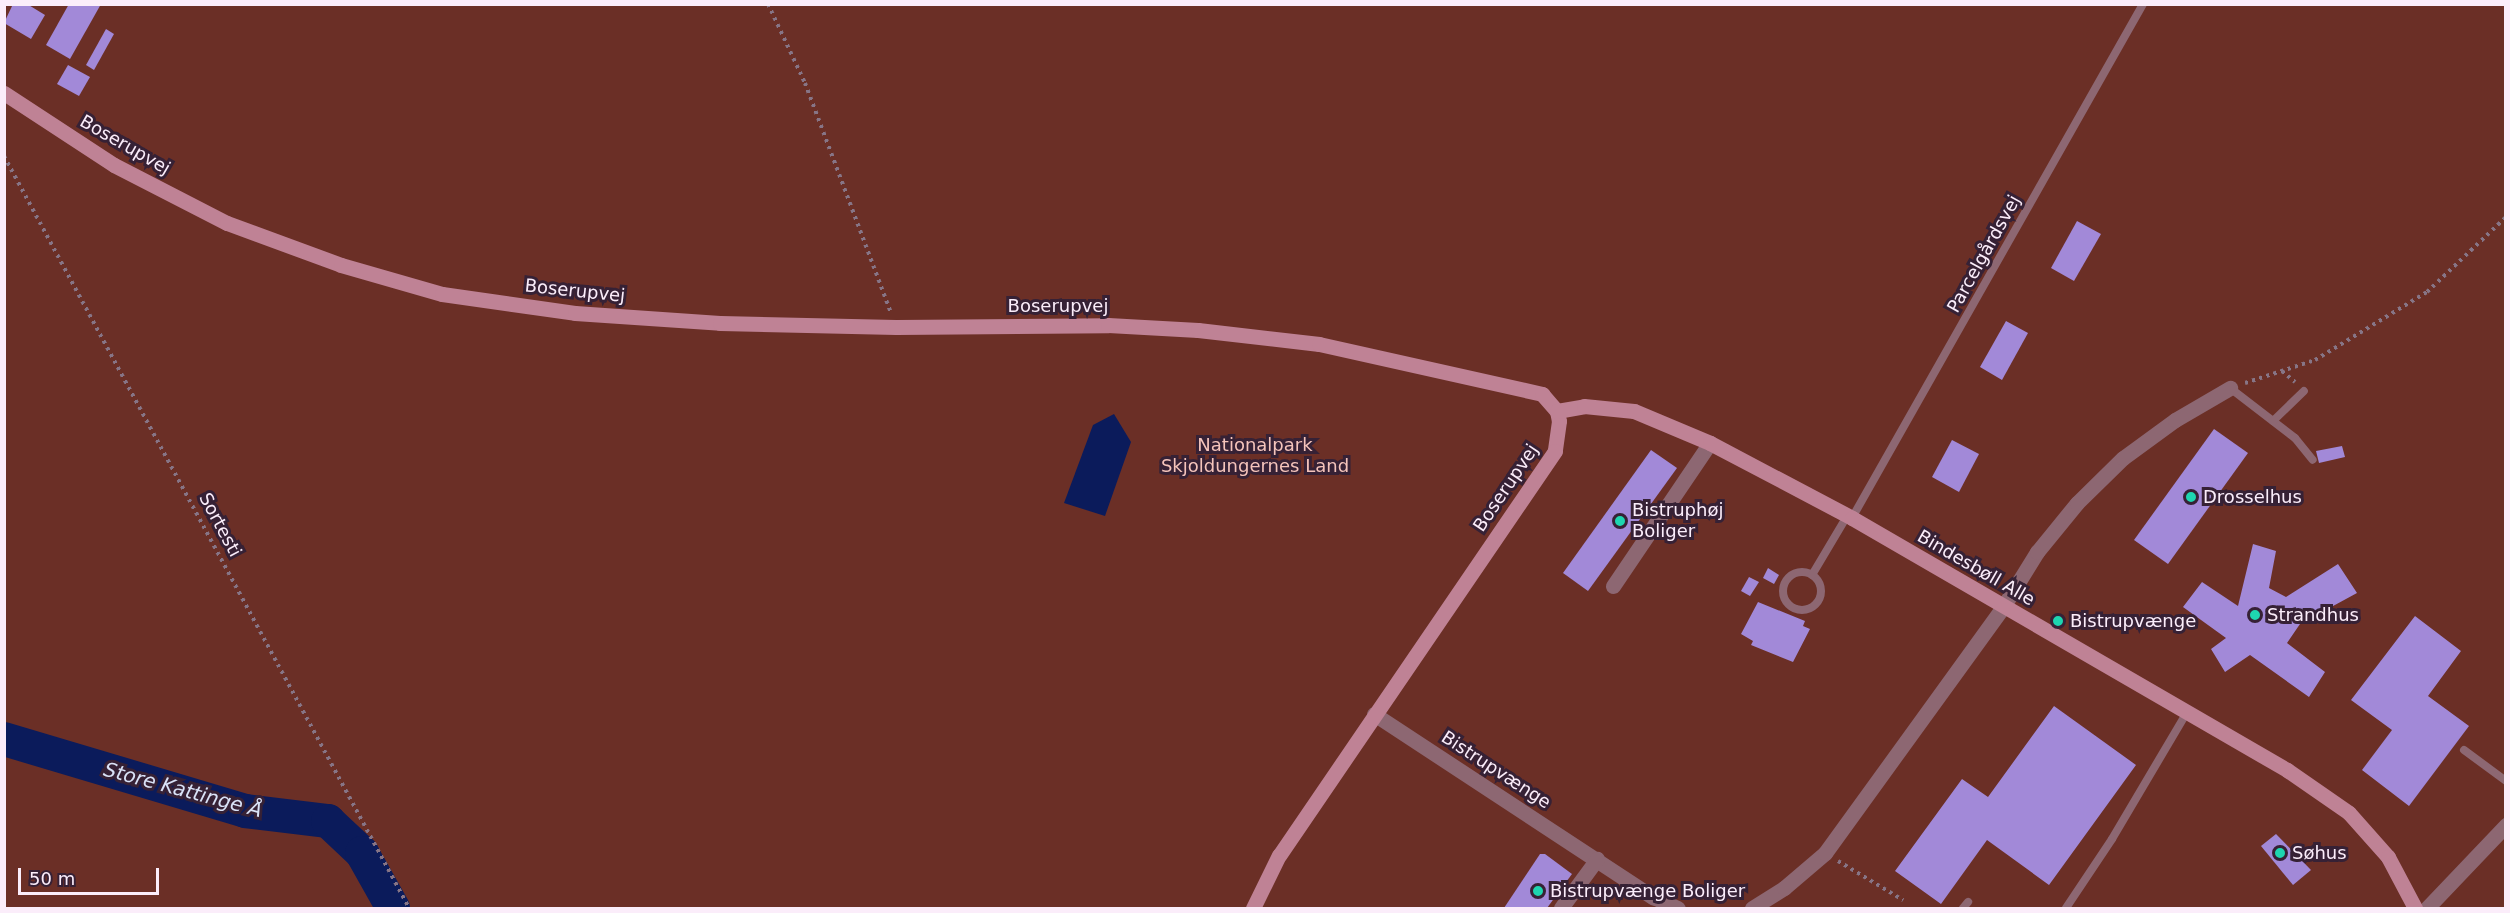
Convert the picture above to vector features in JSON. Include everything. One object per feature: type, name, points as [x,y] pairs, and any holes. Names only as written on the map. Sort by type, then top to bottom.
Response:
[{"type":"street","name":"Boserupvej","points":[[4,93],[114,165],[227,223],[341,265],[442,294],[575,313],[720,323],[896,327],[1108,325],[1198,330],[1319,344],[1536,390],[1557,411],[1560,433],[1555,451],[1279,855],[1253,909]]},
{"type":"street","points":[[1752,909],[1784,888],[1825,853],[2003,607],[2037,552],[2100,480],[2175,420],[2230,388]]},
{"type":"street","name":"Bindesbøll Alle","points":[[1557,411],[1584,406],[1634,411],[1710,443],[1849,517],[2288,770],[2349,813],[2388,857],[2415,909]]},
{"type":"street","points":[[1613,586],[1710,443]]},
{"type":"street","name":"Bistrupvænge","points":[[1374,714],[1653,897],[1678,909]]},
{"type":"street","points":[[2427,909],[2505,825]]},
{"type":"street","points":[[1561,909],[1597,859]]},
{"type":"lane","name":"Parcelgårdsvej","points":[[1812,574],[1849,517],[2143,4]]},
{"type":"lane","points":[[2230,388],[2295,438],[2313,460]]},
{"type":"lane","points":[[2273,421],[2304,391]]},
{"type":"lane","points":[[1803,572],[1812,574],[1819,582],[1818,601],[1801,610],[1792,607],[1782,590],[1786,580],[1803,572]]},
{"type":"lane","points":[[2066,909],[2112,839],[2187,712]]},
{"type":"lane","points":[[2464,750],[2505,781]]},
{"type":"path","points":[[768,4],[805,83],[896,327]]},
{"type":"path","name":"Sortesti","points":[[4,156],[409,909]]},
{"type":"path","points":[[2230,388],[2315,360],[2427,292],[2464,260],[2505,217]]},
{"type":"path","points":[[2282,370],[2304,391]]},
{"type":"path","points":[[1825,853],[1903,900]]},
{"type":"green space","name":"Nationalpark Skjoldungernes Land","points":[[5,5],[2505,5],[2505,908],[5,908]]},
{"type":"shaded area","points":[[1114,414],[1131,442],[1105,516],[1064,503],[1093,425]]},
{"type":"building","points":[[13,4],[27,4],[45,15],[31,39],[4,23]]},
{"type":"building","points":[[69,4],[101,4],[70,59],[46,45]]},
{"type":"building","points":[[106,29],[114,34],[94,70],[86,65]]},
{"type":"building","points":[[68,65],[90,77],[79,96],[57,84]]},
{"type":"building","points":[[2077,221],[2101,234],[2074,281],[2051,268]]},
{"type":"building","points":[[2006,321],[2028,333],[2002,380],[1980,367]]},
{"type":"building","name":"Drosselhus","points":[[2214,429],[2248,453],[2168,564],[2134,540]]},
{"type":"building","points":[[1952,440],[1979,454],[1959,492],[1932,477]]},
{"type":"building","points":[[2342,446],[2345,457],[2319,463],[2316,451]]},
{"type":"building","name":"Bistruphøj Boliger","points":[[1651,450],[1677,468],[1588,591],[1563,573]]},
{"type":"building","name":"Strandhus","points":[[2253,544],[2276,551],[2269,588],[2286,597],[2338,564],[2357,593],[2300,624],[2287,643],[2325,672],[2309,697],[2250,655],[2225,672],[2211,649],[2226,638],[2183,607],[2202,582],[2238,606]]},
{"type":"building","points":[[1768,568],[1779,575],[1774,584],[1763,578]]},
{"type":"building","points":[[1749,577],[1759,582],[1750,596],[1741,591]]},
{"type":"building","points":[[1758,602],[1805,621],[1803,626],[1810,629],[1793,662],[1751,645],[1753,641],[1741,634]]},
{"type":"building","points":[[2415,616],[2461,651],[2428,696],[2469,726],[2409,806],[2362,770],[2392,730],[2351,700]]},
{"type":"building","points":[[2054,706],[2136,765],[2049,885],[1987,840],[1941,904],[1895,871],[1962,779],[1988,797]]},
{"type":"building","name":"Søhus","points":[[2276,834],[2311,870],[2293,885],[2261,846]]},
{"type":"building","name":"Bistrupvænge Boliger","points":[[1540,854],[1545,854],[1572,874],[1547,908],[1504,908]]},
{"type":"waterway","name":"Store Kattinge Å","points":[[4,739],[245,811],[328,821],[362,853],[393,908]]},
{"type":"place","name":"Drosselhus","points":[[2191,497]]},
{"type":"place","name":"Bistruphøj Boliger","points":[[1620,521]]},
{"type":"place","name":"Strandhus","points":[[2255,615]]},
{"type":"place","name":"Bistrupvænge","points":[[2058,621]]},
{"type":"place","name":"Søhus","points":[[2280,853]]},
{"type":"place","name":"Bistrupvænge Boliger","points":[[1538,891]]}]
